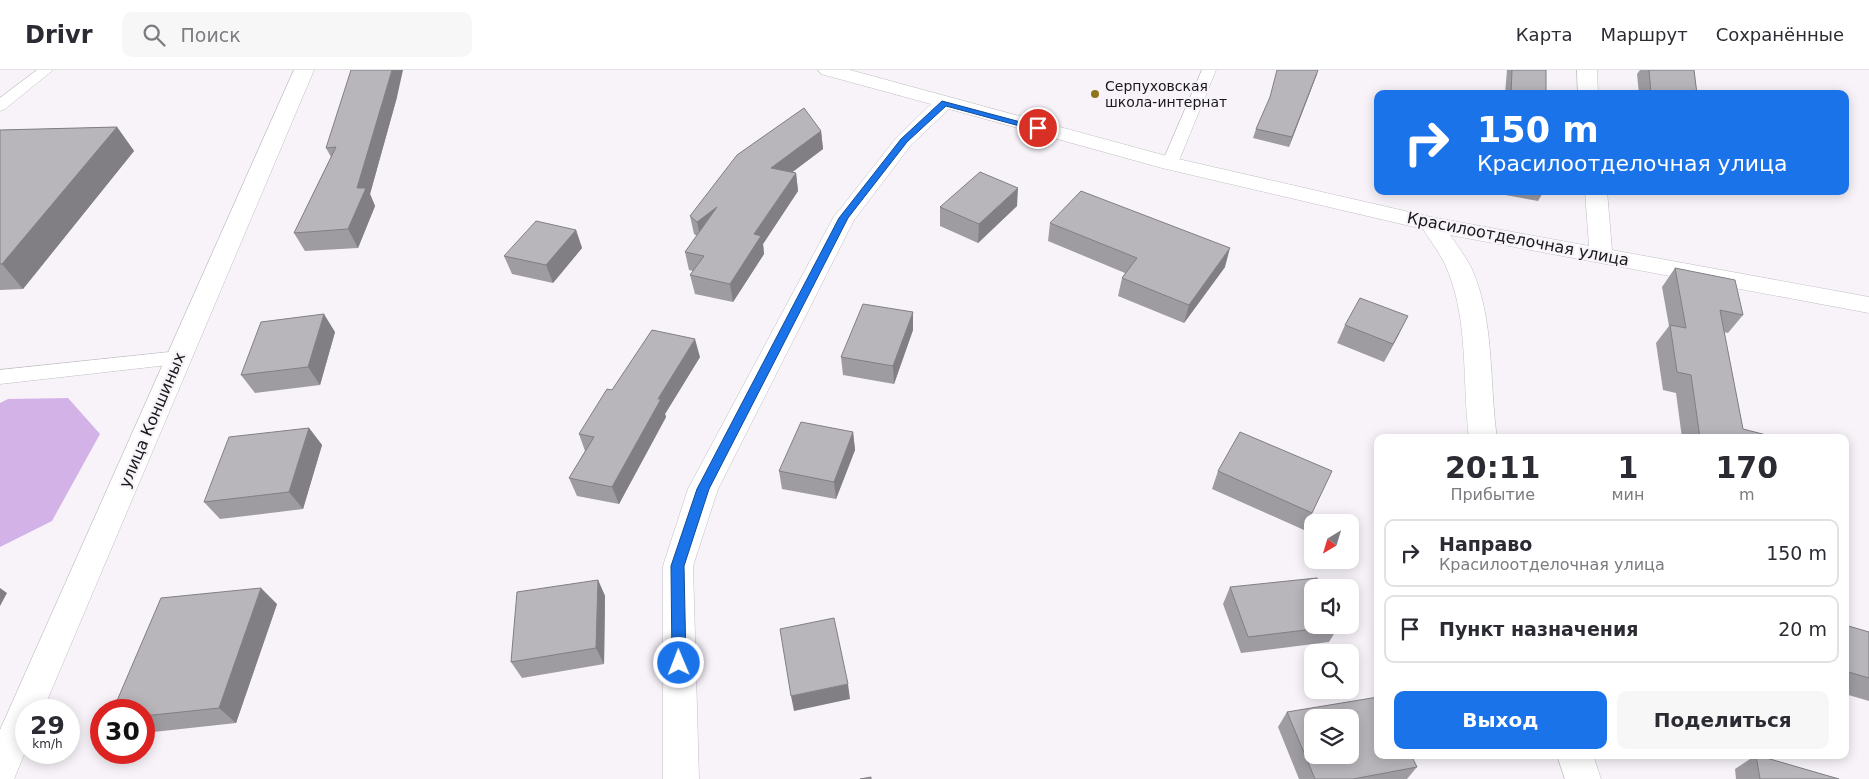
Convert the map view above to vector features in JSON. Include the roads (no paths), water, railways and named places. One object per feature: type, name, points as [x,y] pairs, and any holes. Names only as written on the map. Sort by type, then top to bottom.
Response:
[{"type":"street","name":"улица Коншиных","points":[[0,770],[304,70]]},
{"type":"street","name":"Красилоотделочная улица","points":[[828,70],[1170,163],[1431,224],[1869,304]]},
{"type":"street","points":[[1587,70],[1588,90]]},
{"type":"street","points":[[681,779],[678,566],[703,489],[844,218],[904,141],[944,103]]},
{"type":"street","points":[[1596,195],[1601,254]]},
{"type":"street","points":[[1431,224],[1461,272],[1472,310],[1479,414],[1482,434]]},
{"type":"street","points":[[1576,759],[1583,779]]},
{"type":"lane","points":[[0,106],[46,70]]},
{"type":"lane","points":[[1170,163],[1209,70]]},
{"type":"lane","points":[[0,377],[179,358]]},
{"type":"place","name":"Серпуховская школа-интернат","points":[[1095,94]]}]
